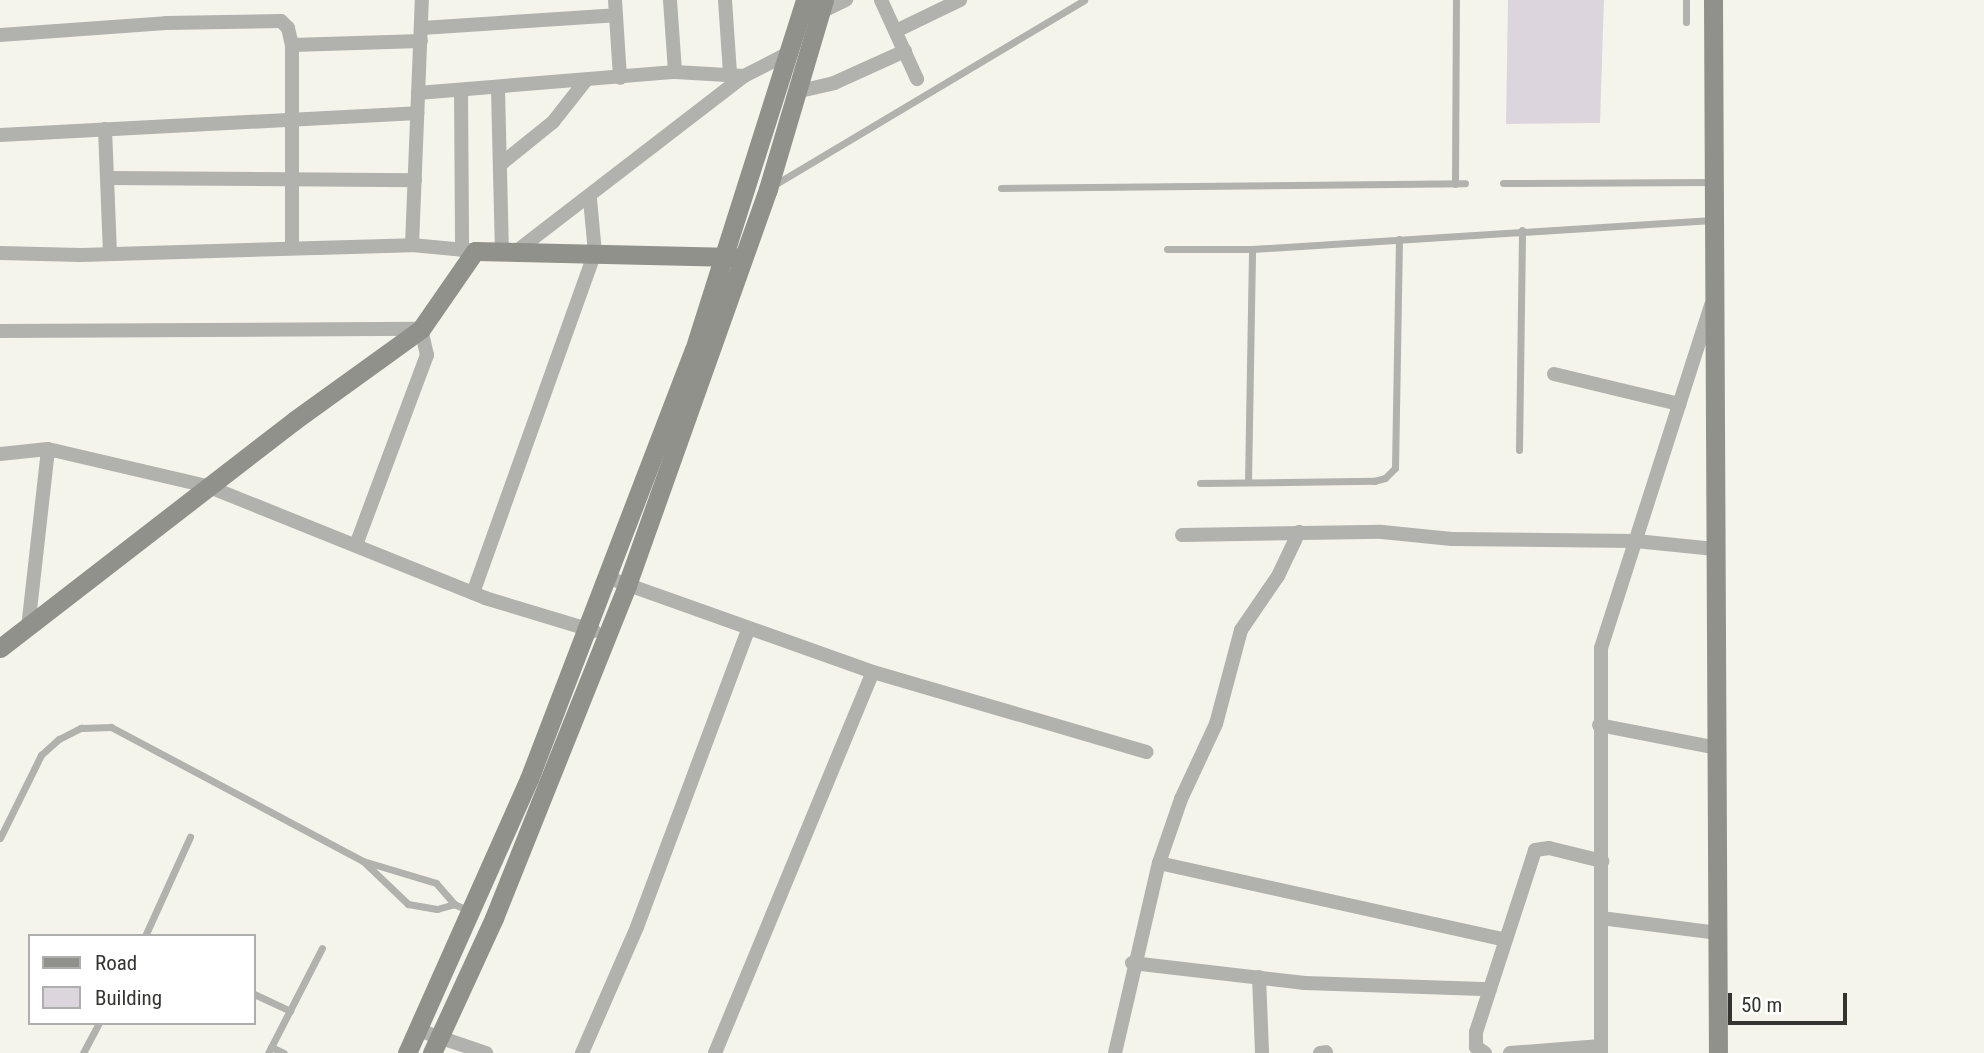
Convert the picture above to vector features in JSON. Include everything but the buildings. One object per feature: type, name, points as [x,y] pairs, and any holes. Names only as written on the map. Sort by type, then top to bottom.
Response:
[{"type":"street","points":[[412,245],[422,0]]},
{"type":"street","points":[[670,0],[674,72]]},
{"type":"street","points":[[726,0],[737,75]]},
{"type":"street","points":[[811,3],[846,0]]},
{"type":"street","points":[[881,0],[898,30],[917,79]]},
{"type":"street","points":[[898,30],[960,0]]},
{"type":"street","points":[[1713,0],[1712,300],[1718,1053]]},
{"type":"street","points":[[436,1045],[494,918],[626,585],[734,257],[791,52],[811,3]]},
{"type":"street","points":[[407,1053],[418,1030],[462,907],[529,779],[694,350],[734,257],[768,189],[800,91],[811,3]]},
{"type":"street","points":[[292,46],[421,34],[615,7],[620,78]]},
{"type":"street","points":[[0,35],[265,19],[281,21],[288,28],[292,46],[292,246]]},
{"type":"street","points":[[800,91],[845,78],[905,51]]},
{"type":"street","points":[[510,251],[590,199],[737,75],[791,52]]},
{"type":"street","points":[[418,93],[498,90],[674,72],[737,75]]},
{"type":"street","points":[[501,164],[553,122],[586,80]]},
{"type":"street","points":[[498,90],[501,164],[510,251]]},
{"type":"street","points":[[0,648],[207,486],[421,329],[468,250],[461,91]]},
{"type":"street","points":[[0,135],[418,113]]},
{"type":"street","points":[[105,129],[110,254]]},
{"type":"street","points":[[107,178],[415,180]]},
{"type":"street","points":[[473,593],[595,254],[590,199]]},
{"type":"street","points":[[0,253],[110,254],[292,246],[412,245],[468,250],[734,257]]},
{"type":"street","points":[[1510,1053],[1601,1050],[1601,648],[1712,300]]},
{"type":"street","points":[[0,331],[421,329]]},
{"type":"street","points":[[356,545],[427,355],[421,329]]},
{"type":"street","points":[[1554,374],[1679,404]]},
{"type":"street","points":[[0,454],[48,449],[207,486],[473,593],[607,635]]},
{"type":"street","points":[[27,628],[48,449]]},
{"type":"street","points":[[1182,536],[1299,532],[1636,541],[1715,550]]},
{"type":"street","points":[[1115,1053],[1132,963],[1159,863],[1181,799],[1216,724],[1241,630],[1278,576],[1299,532]]},
{"type":"street","points":[[606,577],[748,630],[873,672],[1147,752]]},
{"type":"street","points":[[582,1053],[637,928],[748,630]]},
{"type":"street","points":[[715,1053],[873,672]]},
{"type":"street","points":[[1599,725],[1717,748]]},
{"type":"street","points":[[1485,1053],[1475,1042],[1535,850],[1549,848],[1602,861]]},
{"type":"street","points":[[1159,863],[1505,940]]},
{"type":"street","points":[[1601,918],[1718,933]]},
{"type":"street","points":[[1132,963],[1259,978],[1490,989]]},
{"type":"street","points":[[1259,978],[1262,1053]]},
{"type":"street","points":[[418,1030],[436,1045],[486,1053]]},
{"type":"lane","points":[[768,189],[1084,0]]},
{"type":"lane","points":[[1455,184],[1456,0]]},
{"type":"lane","points":[[1686,0],[1686,22]]},
{"type":"lane","points":[[1503,183],[1714,182]]},
{"type":"lane","points":[[1001,188],[1465,183]]},
{"type":"lane","points":[[1167,249],[1252,249],[1714,220]]},
{"type":"lane","points":[[1519,450],[1522,230]]},
{"type":"lane","points":[[1200,483],[1374,481],[1385,478],[1395,468],[1399,239]]},
{"type":"lane","points":[[1248,482],[1252,249]]},
{"type":"lane","points":[[0,838],[41,755],[59,739],[81,728],[111,727],[363,861],[436,883],[462,907]]},
{"type":"lane","points":[[146,934],[190,837]]},
{"type":"lane","points":[[363,861],[408,904],[429,909],[462,907]]},
{"type":"lane","points":[[284,1053],[270,1050],[322,948]]},
{"type":"lane","points":[[256,995],[290,1012]]},
{"type":"lane","points":[[83,1053],[98,1025]]}]
